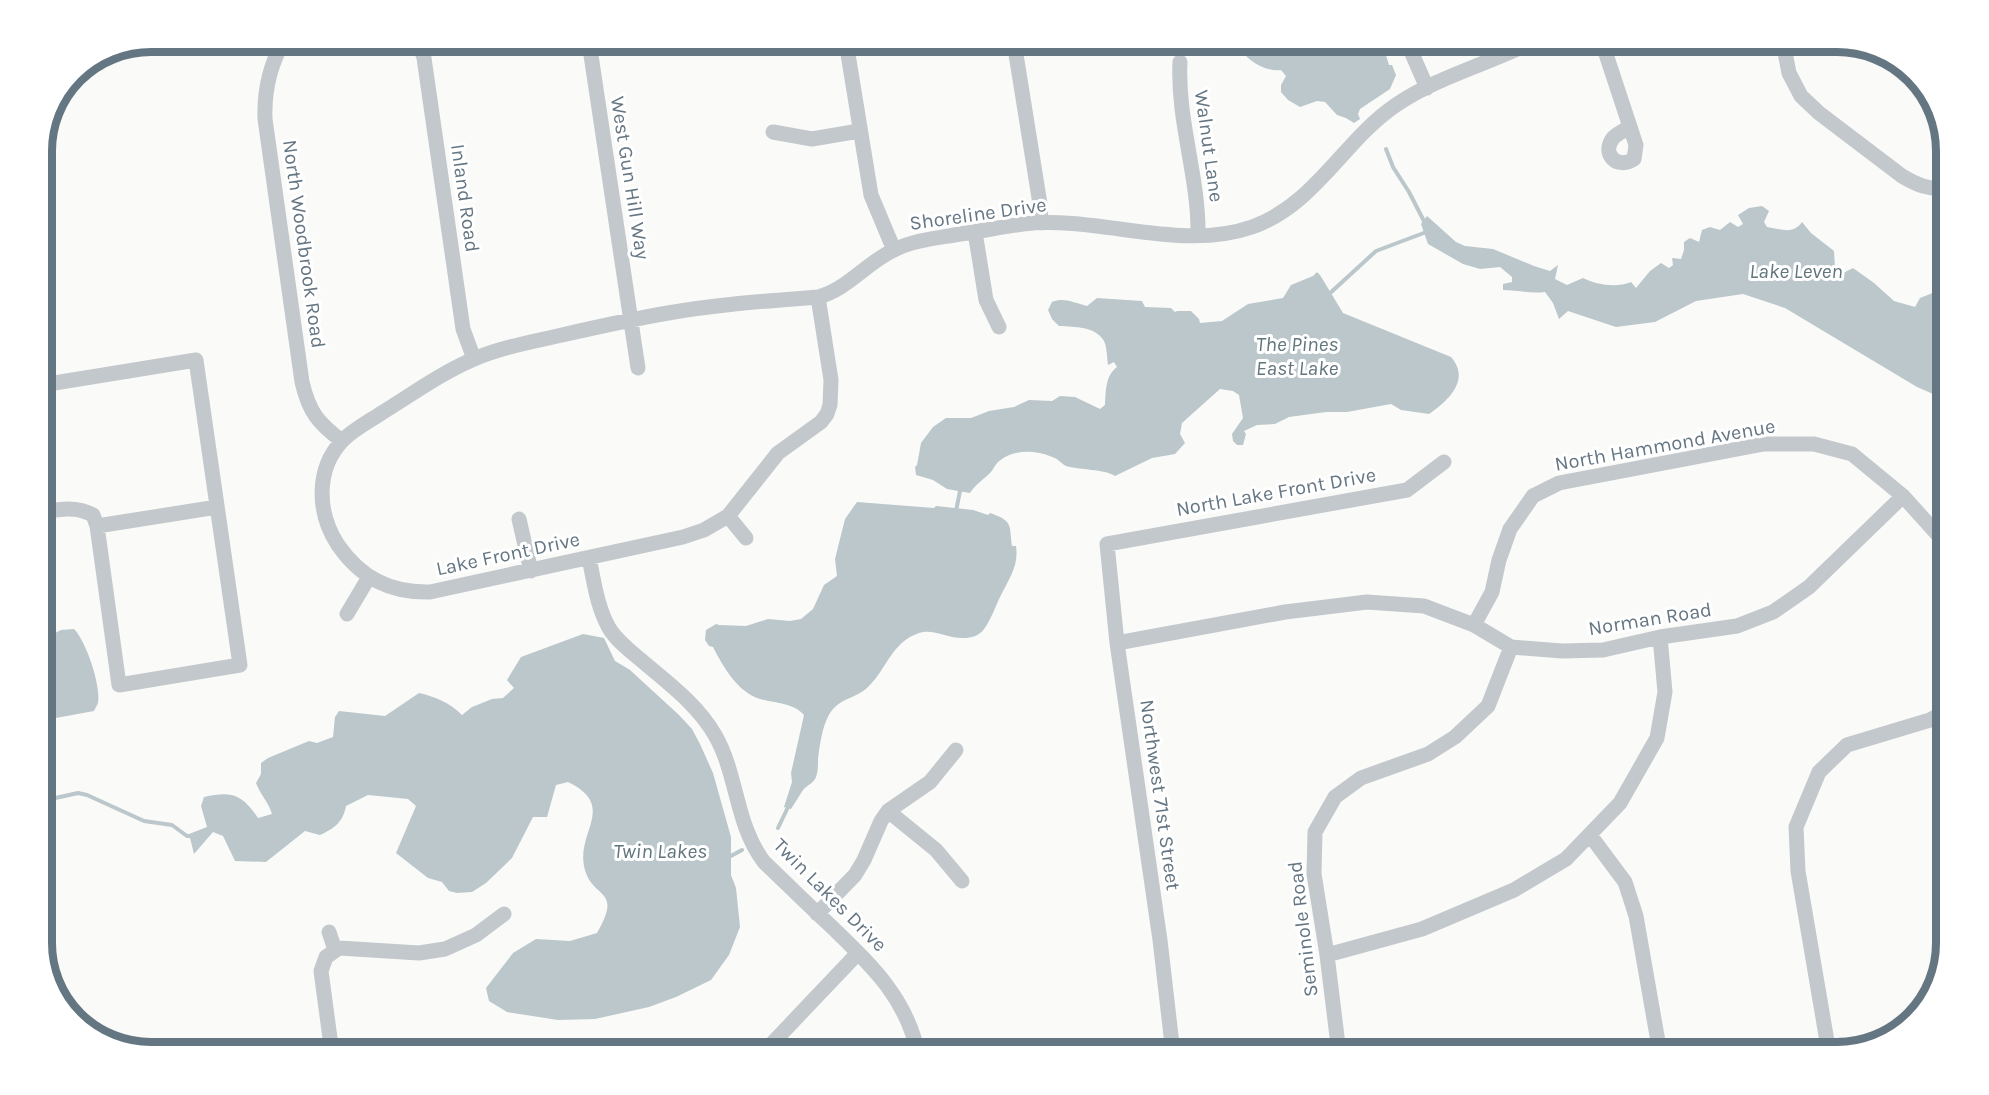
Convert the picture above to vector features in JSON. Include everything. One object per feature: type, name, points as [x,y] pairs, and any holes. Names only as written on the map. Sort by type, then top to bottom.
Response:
[{"type":"street","name":"North Woodbrook Road","points":[[279,52],[270,71],[265,119],[301,370],[307,401],[314,416],[342,441]]},
{"type":"street","name":"Inland Road","points":[[422,52],[463,329],[474,359]]},
{"type":"street","name":"West Gun Hill Way","points":[[590,52],[638,368]]},
{"type":"street","points":[[847,52],[871,195],[894,250]]},
{"type":"street","points":[[1016,52],[1040,204],[1041,223]]},
{"type":"street","points":[[1411,52],[1427,87]]},
{"type":"street","name":"Shoreline Drive","points":[[342,441],[434,380],[474,359],[527,343],[630,320],[704,308],[818,297],[839,289],[881,257],[918,241],[1041,223],[1198,235],[1234,232],[1260,224],[1283,212],[1316,184],[1382,116],[1396,105],[1427,87],[1509,52]]},
{"type":"street","points":[[1605,52],[1630,127]]},
{"type":"street","points":[[1786,52],[1794,86],[1809,105],[1902,176],[1917,185],[1936,188]]},
{"type":"street","name":"Walnut Lane","points":[[1180,62],[1179,89],[1198,214],[1198,235]]},
{"type":"street","points":[[773,132],[812,139],[859,132]]},
{"type":"street","points":[[975,232],[986,300],[999,327]]},
{"type":"street","name":"Lake Front Drive","points":[[342,441],[328,462],[321,490],[322,506],[334,538],[345,555],[369,577],[399,590],[430,592],[683,537],[704,530],[728,516],[778,453],[820,422],[827,414],[830,405],[831,380],[818,297]]},
{"type":"street","points":[[53,383],[196,360],[240,665],[119,686],[97,526],[93,515],[86,511],[65,508],[53,510]]},
{"type":"street","name":"North Hammond Avenue","points":[[1474,625],[1492,592],[1499,560],[1510,529],[1533,496],[1559,483],[1764,444],[1814,444],[1852,454],[1903,496],[1936,533]]},
{"type":"street","name":"North Lake Front Drive","points":[[1107,544],[1407,490],[1444,462]]},
{"type":"street","name":"Norman Road","points":[[1117,643],[1285,612],[1367,602],[1424,606],[1474,625],[1511,647],[1562,651],[1603,650],[1660,637],[1737,626],[1773,612],[1809,587],[1903,496]]},
{"type":"street","points":[[97,526],[217,507]]},
{"type":"street","points":[[728,516],[746,538]]},
{"type":"street","points":[[519,519],[531,571]]},
{"type":"street","name":"Northwest 71st Street","points":[[1107,544],[1117,643],[1160,940],[1172,1042]]},
{"type":"street","name":"Twin Lakes Drive","points":[[589,558],[600,606],[608,627],[619,641],[686,698],[706,721],[722,748],[743,823],[764,862],[858,953],[896,996],[911,1026],[915,1042]]},
{"type":"street","points":[[347,614],[369,577]]},
{"type":"street","points":[[1327,955],[1422,929],[1514,890],[1566,859],[1620,803],[1657,738],[1665,693],[1660,637]]},
{"type":"street","name":"Seminole Road","points":[[1338,1042],[1314,874],[1315,832],[1335,796],[1361,777],[1428,754],[1455,737],[1488,706],[1511,647]]},
{"type":"street","points":[[1826,1042],[1798,871],[1796,827],[1819,772],[1847,745],[1936,717]]},
{"type":"street","points":[[818,914],[855,875],[888,811],[930,782],[956,750]]},
{"type":"street","points":[[888,811],[936,850],[962,881]]},
{"type":"street","points":[[1590,835],[1625,882],[1636,916],[1658,1042]]},
{"type":"street","points":[[331,1042],[321,971],[326,957],[335,950],[346,947],[419,953],[445,950],[476,935],[504,914]]},
{"type":"street","points":[[329,932],[335,950]]},
{"type":"street","points":[[778,1042],[858,953]]},
{"type":"water","points":[[1385,52],[1389,65],[1392,65],[1396,75],[1390,89],[1360,109],[1358,114],[1360,119],[1354,123],[1337,115],[1325,102],[1317,101],[1300,107],[1288,100],[1281,92],[1281,85],[1286,76],[1281,70],[1260,66],[1243,53]]},
{"type":"water","name":"Lake Leven","points":[[1762,206],[1769,211],[1764,222],[1767,227],[1791,230],[1802,222],[1811,233],[1834,251],[1835,267],[1841,274],[1853,268],[1894,301],[1915,307],[1920,298],[1935,292],[1936,301],[1932,308],[1936,318],[1936,395],[1917,387],[1785,308],[1743,294],[1696,301],[1655,322],[1616,327],[1568,311],[1559,319],[1553,303],[1545,292],[1503,290],[1503,284],[1512,282],[1512,277],[1500,267],[1480,269],[1463,264],[1428,244],[1421,224],[1427,216],[1456,242],[1465,246],[1493,249],[1550,271],[1558,265],[1555,279],[1567,285],[1583,278],[1607,285],[1631,282],[1636,288],[1650,271],[1661,263],[1669,268],[1673,265],[1672,258],[1681,259],[1684,242],[1690,238],[1699,242],[1702,230],[1710,227],[1720,230],[1730,222],[1738,227],[1743,224],[1738,215],[1749,208]]},
{"type":"water","name":"The Pines East Lake","points":[[1317,272],[1343,313],[1451,357],[1459,374],[1458,382],[1450,396],[1429,414],[1401,410],[1391,404],[1347,412],[1326,412],[1289,417],[1275,424],[1257,425],[1244,431],[1246,434],[1243,445],[1237,445],[1233,441],[1232,434],[1243,418],[1239,395],[1233,391],[1220,389],[1182,423],[1180,434],[1185,443],[1175,454],[1152,458],[1115,476],[1105,472],[1066,466],[1048,455],[1033,452],[1018,452],[1004,457],[970,493],[947,489],[933,480],[916,475],[915,467],[921,443],[933,427],[946,418],[971,418],[989,411],[1014,407],[1029,400],[1052,401],[1060,396],[1075,397],[1100,409],[1105,405],[1108,379],[1117,367],[1114,362],[1108,365],[1104,341],[1090,330],[1059,326],[1052,319],[1048,310],[1052,302],[1065,300],[1087,306],[1097,298],[1142,301],[1145,307],[1171,308],[1175,312],[1191,311],[1200,323],[1222,321],[1248,304],[1283,298],[1291,285]]},
{"type":"water","points":[[857,502],[934,508],[936,506],[973,510],[988,515],[990,513],[1003,519],[1009,525],[1012,546],[1016,546],[1016,560],[1013,572],[991,618],[980,633],[969,638],[924,632],[910,637],[896,649],[869,686],[835,707],[823,732],[816,777],[803,790],[791,809],[784,807],[792,782],[791,773],[804,715],[795,708],[760,699],[744,691],[732,678],[713,647],[709,646],[705,640],[706,630],[716,624],[746,626],[768,619],[790,621],[801,619],[813,609],[824,585],[837,576],[835,559],[845,519]]},
{"type":"water","points":[[74,629],[79,635],[92,664],[98,703],[94,711],[53,719],[53,634],[61,630]]},
{"type":"water","name":"Twin Lakes","points":[[583,634],[604,638],[615,661],[630,670],[679,715],[692,729],[713,773],[731,837],[731,875],[736,888],[740,927],[729,955],[711,980],[649,1007],[595,1019],[558,1020],[507,1012],[489,1001],[486,988],[513,953],[536,939],[570,941],[597,933],[604,918],[607,900],[593,885],[584,866],[583,853],[593,810],[590,800],[582,791],[568,782],[556,785],[547,817],[533,817],[512,858],[486,883],[472,892],[449,891],[442,882],[428,878],[396,853],[416,806],[408,799],[368,795],[346,806],[340,820],[330,830],[320,835],[305,831],[266,862],[235,861],[223,836],[213,832],[194,854],[189,834],[207,827],[201,806],[204,797],[222,794],[235,796],[247,804],[258,818],[272,814],[256,783],[261,774],[261,763],[309,741],[317,743],[333,737],[335,717],[339,711],[385,716],[419,693],[442,701],[462,715],[472,707],[492,699],[503,698],[514,688],[507,680],[521,657]]},
{"type":"waterway","points":[[1386,149],[1393,167],[1426,225]]},
{"type":"waterway","points":[[1328,295],[1376,251],[1429,231]]},
{"type":"waterway","points":[[956,511],[961,486]]},
{"type":"waterway","points":[[53,799],[78,793],[87,795],[144,821],[172,825],[187,836],[193,836]]},
{"type":"waterway","points":[[778,828],[789,805]]},
{"type":"waterway","points":[[729,857],[742,850]]}]
